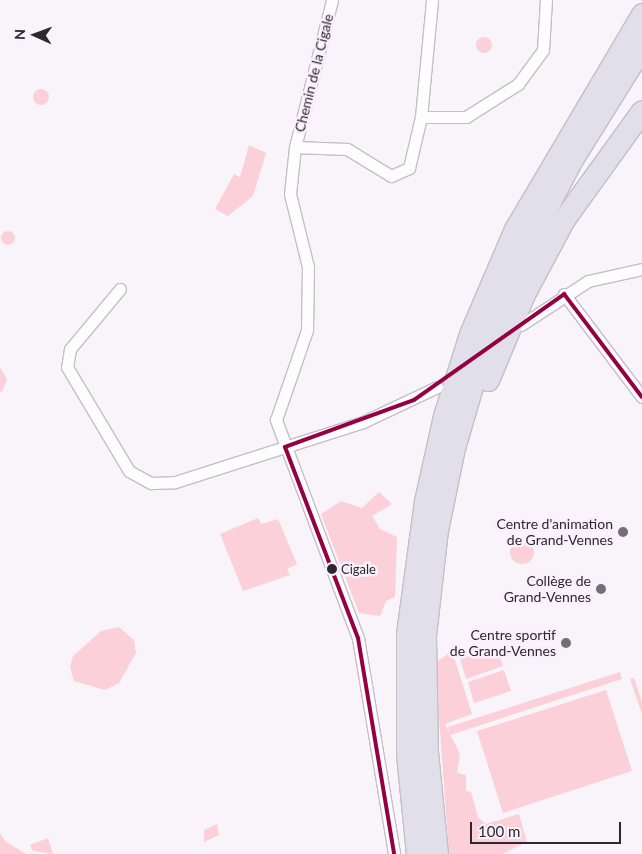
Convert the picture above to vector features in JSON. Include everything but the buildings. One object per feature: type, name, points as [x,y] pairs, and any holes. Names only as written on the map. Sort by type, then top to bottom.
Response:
[{"type":"highway","points":[[437,854],[422,635],[430,473],[477,316],[533,194],[642,14]]},
{"type":"highway","points":[[417,854],[407,753],[422,635],[445,485],[487,339],[543,212],[642,47]]},
{"type":"highway","points":[[422,635],[458,478],[498,353],[564,219],[642,111]]},
{"type":"street","name":"Chemin de la Cigale","points":[[332,0],[295,147],[290,194],[308,267],[309,309],[307,330],[276,420],[358,638],[394,854]]},
{"type":"street","points":[[432,0],[421,117],[466,116],[518,84],[543,50],[546,0]]},
{"type":"street","name":"Chemin de la Cigale","points":[[295,147],[347,149],[391,176],[409,168],[421,117]]},
{"type":"street","points":[[521,325],[564,294],[613,272],[642,269]]},
{"type":"street","points":[[120,289],[70,349],[66,359],[129,470],[151,483],[175,482],[378,417],[438,387]]},
{"type":"street","points":[[564,294],[642,397]]},
{"type":"shaded area","points":[[481,37],[487,37],[492,42],[490,51],[481,53],[476,48],[476,42]]},
{"type":"shaded area","points":[[38,89],[44,89],[49,94],[47,103],[38,105],[33,100],[33,94]]},
{"type":"shaded area","points":[[249,145],[266,153],[253,196],[228,216],[215,209],[234,174],[240,177]]},
{"type":"shaded area","points":[[5,231],[11,231],[15,238],[11,245],[5,245],[1,241],[1,235]]},
{"type":"shaded area","points":[[0,367],[7,379],[2,392],[0,391]]},
{"type":"shaded area","points":[[379,492],[392,504],[372,516],[380,529],[397,537],[395,597],[386,601],[380,616],[359,613],[321,514],[341,501],[362,508]]},
{"type":"shaded area","points":[[258,518],[261,524],[278,519],[297,564],[287,569],[290,575],[243,591],[220,534]]},
{"type":"shaded area","points":[[522,540],[531,543],[534,552],[531,561],[522,564],[513,561],[510,552],[513,543]]},
{"type":"shaded area","points":[[119,627],[134,640],[136,653],[119,683],[105,690],[74,681],[70,667],[73,656],[101,631]]},
{"type":"shaded area","points":[[497,646],[503,666],[466,679],[460,659]]},
{"type":"shaded area","points":[[448,654],[455,660],[472,714],[445,724],[460,754],[457,773],[466,775],[466,791],[471,792],[478,817],[486,824],[519,814],[527,842],[502,854],[449,854],[438,704],[438,661]]},
{"type":"shaded area","points":[[504,670],[511,691],[474,703],[468,682]]},
{"type":"shaded area","points":[[620,672],[622,679],[450,735],[448,727]]},
{"type":"shaded area","points":[[634,678],[642,702],[642,714],[630,679]]},
{"type":"shaded area","points":[[606,690],[632,771],[503,813],[477,731]]},
{"type":"shaded area","points":[[217,824],[219,835],[204,842],[204,830]]},
{"type":"shaded area","points":[[0,833],[5,841],[26,854],[0,854]]},
{"type":"shaded area","points":[[48,838],[53,854],[33,851],[30,845]]},
{"type":"transit line","points":[[564,294],[642,397]]},
{"type":"transit line","points":[[285,447],[414,400],[564,294]]},
{"type":"transit line","points":[[285,447],[358,638],[394,854]]},
{"type":"place","name":"Centre d'animation de Grand-Vennes","points":[[623,532]]},
{"type":"place","name":"Cigale","points":[[332,569]]},
{"type":"place","name":"Collège de Grand-Vennes","points":[[601,589]]},
{"type":"place","name":"Centre sportif de Grand-Vennes","points":[[566,643]]}]
